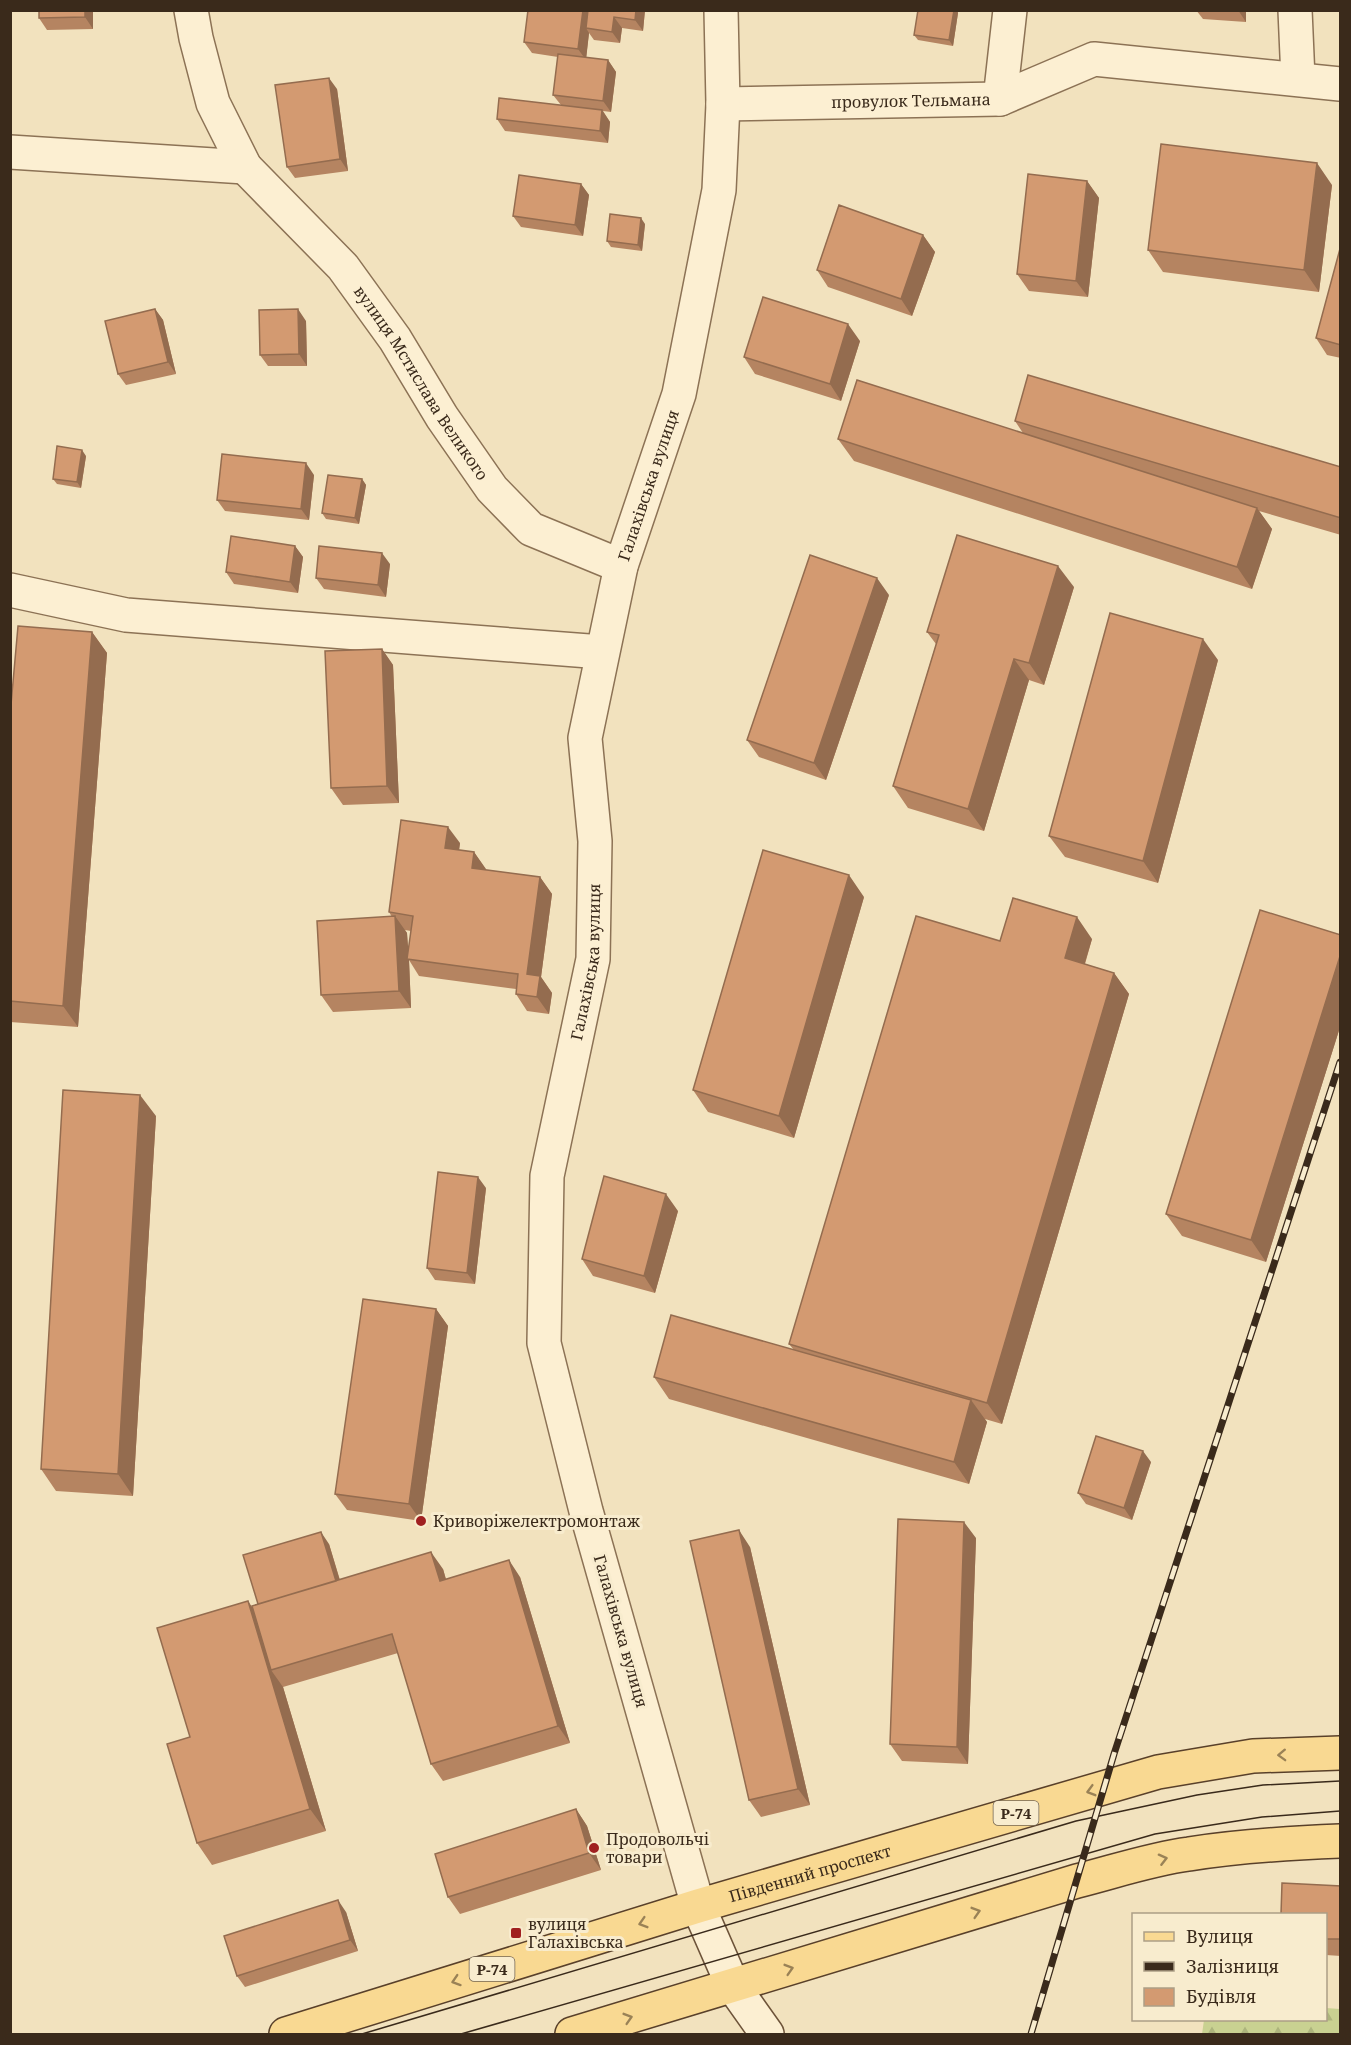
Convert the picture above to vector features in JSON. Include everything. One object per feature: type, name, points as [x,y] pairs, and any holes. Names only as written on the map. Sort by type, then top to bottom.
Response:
[{"type":"main road","name":"Південний проспект","points":[[286,2034],[698,1906],[1158,1772],[1253,1756],[1341,1753]]},
{"type":"main road","points":[[572,2034],[1077,1881],[1186,1854],[1262,1844],[1341,1841]]},
{"type":"street","name":"вулиця Мстислава Великого","points":[[191,10],[213,103],[245,167],[343,267],[395,339],[442,417],[492,489],[531,529],[621,566]]},
{"type":"street","name":"Галахівська вулиця","points":[[721,10],[723,104],[719,190],[679,394],[621,566],[585,738],[595,841],[593,959],[546,1176],[544,1343],[586,1511],[698,1906],[733,1986],[767,2034]]},
{"type":"street","points":[[1000,99],[1010,10]]},
{"type":"street","points":[[1295,10],[1298,79]]},
{"type":"street","name":"провулок Тельмана","points":[[723,104],[1000,99],[1094,59],[1341,84]]},
{"type":"street","points":[[10,152],[245,167]]},
{"type":"street","points":[[10,590],[126,615],[602,652]]},
{"type":"green space","points":[[1327,2008],[1340,2009],[1340,2034],[1202,2034],[1204,2021],[1327,2021]]},
{"type":"building","points":[[39,10],[85,10],[85,17],[39,18]]},
{"type":"building","points":[[528,10],[583,10],[578,49],[524,42]]},
{"type":"building","points":[[588,10],[636,10],[635,20],[614,17],[612,32],[586,28]]},
{"type":"building","points":[[918,10],[954,10],[949,40],[914,35]]},
{"type":"building","points":[[558,54],[608,60],[603,101],[553,95]]},
{"type":"building","points":[[329,78],[340,159],[287,167],[275,85]]},
{"type":"building","points":[[499,98],[602,110],[600,131],[497,119]]},
{"type":"building","points":[[1161,144],[1317,163],[1304,270],[1148,250]]},
{"type":"building","points":[[1028,174],[1087,181],[1076,281],[1017,274]]},
{"type":"building","points":[[519,175],[581,184],[575,225],[513,216]]},
{"type":"building","points":[[839,205],[923,235],[901,299],[817,270]]},
{"type":"building","points":[[610,214],[641,218],[638,245],[607,241]]},
{"type":"building","points":[[1341,245],[1341,345],[1316,338]]},
{"type":"building","points":[[763,297],[848,324],[830,384],[744,357]]},
{"type":"building","points":[[155,309],[168,362],[118,374],[105,321]]},
{"type":"building","points":[[298,309],[299,354],[260,355],[259,310]]},
{"type":"building","points":[[1028,375],[1341,467],[1341,518],[1015,421]]},
{"type":"building","points":[[857,380],[1257,508],[1237,567],[838,439]]},
{"type":"building","points":[[57,446],[82,450],[77,482],[53,479]]},
{"type":"building","points":[[222,454],[306,463],[301,509],[217,500]]},
{"type":"building","points":[[328,475],[362,479],[355,518],[322,513]]},
{"type":"building","points":[[957,535],[1058,566],[1029,663],[1014,659],[968,809],[893,786],[939,635],[927,632]]},
{"type":"building","points":[[231,536],[295,546],[290,582],[226,572]]},
{"type":"building","points":[[319,546],[382,553],[378,585],[316,578]]},
{"type":"building","points":[[810,555],[877,578],[814,763],[747,740]]},
{"type":"building","points":[[1110,613],[1203,639],[1143,861],[1049,836]]},
{"type":"building","points":[[18,626],[92,632],[63,1006],[10,1001],[10,716]]},
{"type":"building","points":[[382,649],[387,786],[331,788],[325,651]]},
{"type":"building","points":[[401,820],[448,827],[445,848],[474,852],[472,868],[540,877],[527,974],[540,976],[537,997],[516,994],[518,974],[407,959],[413,916],[389,912]]},
{"type":"building","points":[[763,850],[849,875],[779,1116],[693,1090]]},
{"type":"building","points":[[1013,898],[1077,917],[1065,958],[1114,973],[987,1403],[789,1344],[916,916],[1000,941]]},
{"type":"building","points":[[1260,910],[1341,935],[1341,953],[1251,1240],[1166,1214]]},
{"type":"building","points":[[395,916],[399,991],[321,995],[317,921]]},
{"type":"building","points":[[63,1090],[140,1095],[118,1474],[41,1469]]},
{"type":"building","points":[[438,1172],[478,1177],[467,1273],[427,1268]]},
{"type":"building","points":[[604,1176],[666,1194],[644,1276],[582,1259]]},
{"type":"building","points":[[363,1299],[436,1309],[409,1504],[335,1494]]},
{"type":"building","points":[[671,1315],[971,1400],[954,1462],[654,1377]]},
{"type":"building","points":[[1096,1436],[1143,1451],[1124,1508],[1078,1493]]},
{"type":"building","points":[[898,1519],[964,1522],[957,1747],[890,1744]]},
{"type":"building","points":[[739,1530],[798,1789],[749,1800],[690,1541]]},
{"type":"building","points":[[321,1532],[336,1581],[258,1604],[243,1555]]},
{"type":"building","points":[[431,1552],[440,1581],[509,1560],[558,1726],[431,1764],[392,1634],[271,1670],[252,1606]]},
{"type":"building","points":[[248,1601],[310,1809],[197,1843],[167,1744],[190,1737],[157,1628]]},
{"type":"building","points":[[576,1809],[589,1853],[448,1897],[435,1854]]},
{"type":"building","points":[[1282,1883],[1341,1886],[1341,1939],[1327,1939],[1327,1913],[1281,1913]]},
{"type":"building","points":[[338,1900],[350,1940],[237,1976],[224,1936]]},
{"type":"tram line","points":[[362,2034],[1076,1821],[1197,1795],[1263,1785],[1340,1781]]},
{"type":"tram line","points":[[461,2034],[1155,1834],[1262,1817],[1340,1811]]},
{"type":"railway","points":[[1031,2034],[1114,1754],[1340,1062]]},
{"type":"place","name":"Криворіжелектромонтаж","points":[[421,1521]]},
{"type":"place","name":"Продовольчі товари","points":[[594,1848]]},
{"type":"place","name":"вулиця Галахівська","points":[[516,1933]]}]
